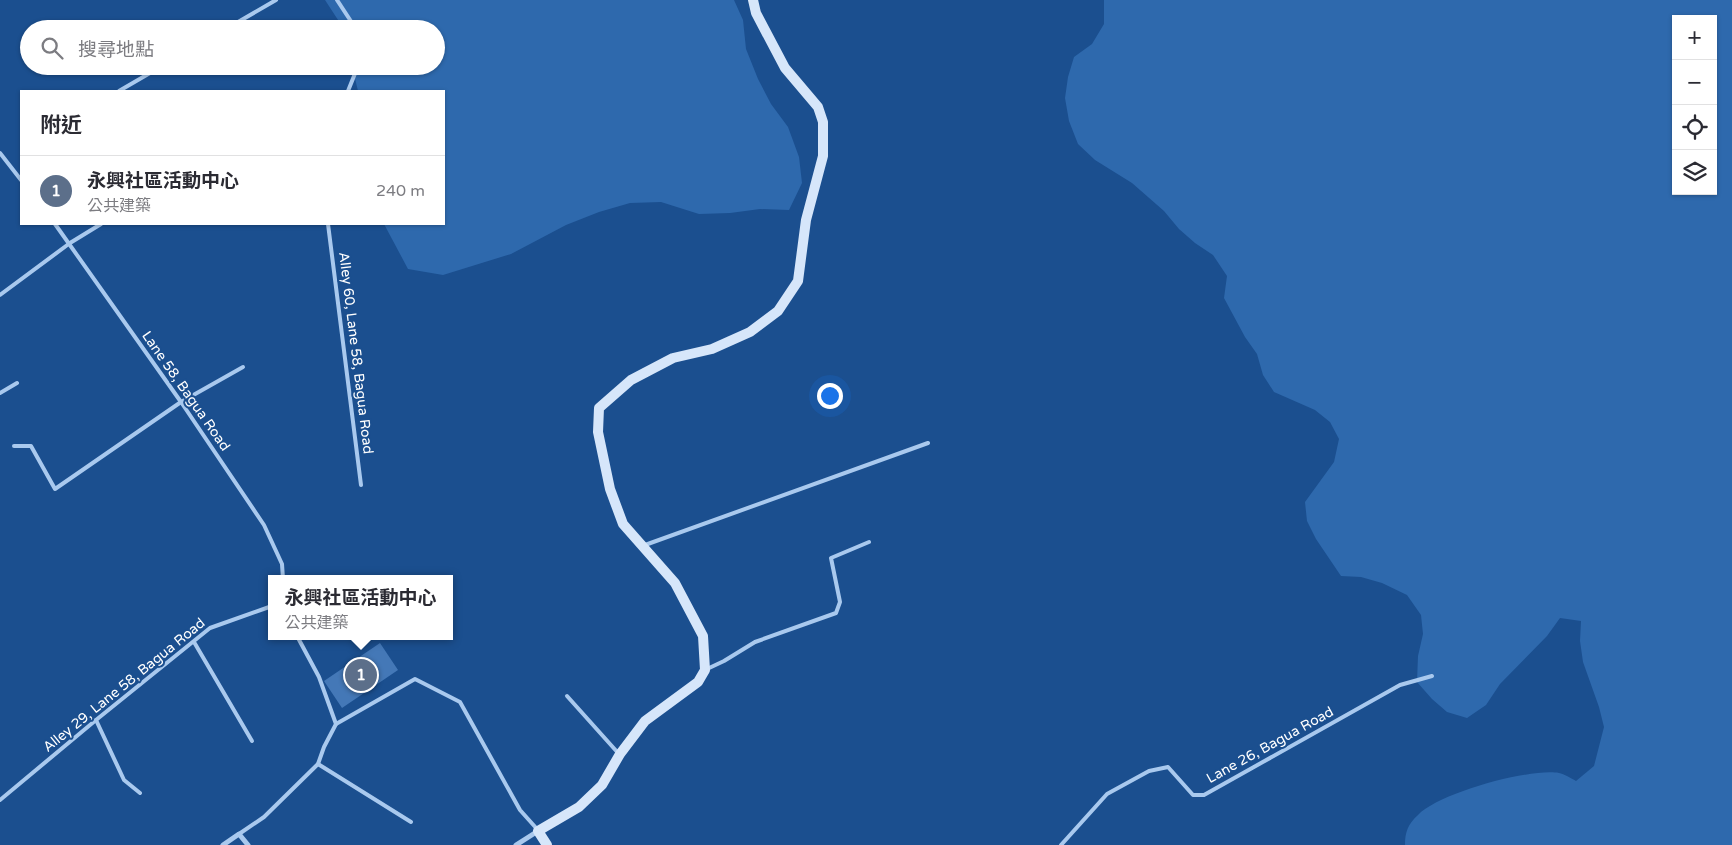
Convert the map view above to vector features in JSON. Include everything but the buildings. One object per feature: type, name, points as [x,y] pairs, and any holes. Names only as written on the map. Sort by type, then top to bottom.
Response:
[{"type":"street","points":[[516,845],[579,807],[602,785],[620,754],[645,721],[698,682],[705,670],[704,636],[675,583],[623,524],[610,489],[598,432],[599,408],[631,380],[673,358],[712,350],[750,332],[778,311],[798,281],[806,220],[823,156],[823,122],[818,107],[785,68],[756,13],[753,0]]},
{"type":"street","points":[[538,831],[547,845]]},
{"type":"street","points":[[223,845],[239,834],[248,845]]},
{"type":"lane","points":[[242,20],[276,0]]},
{"type":"lane","points":[[337,0],[350,20]]},
{"type":"lane","points":[[121,90],[147,75]]},
{"type":"lane","points":[[348,90],[354,75]]},
{"type":"lane","points":[[0,153],[20,179]]},
{"type":"lane","name":"Lane 58, Bagua Road","points":[[56,225],[181,402],[264,525],[282,564],[283,575]]},
{"type":"lane","points":[[0,295],[70,243],[99,225]]},
{"type":"lane","name":"Alley 60, Lane 58, Bagua Road","points":[[328,225],[361,485]]},
{"type":"lane","points":[[14,446],[31,446],[55,489],[181,402],[243,367]]},
{"type":"lane","points":[[0,393],[17,384]]},
{"type":"lane","points":[[642,546],[928,443]]},
{"type":"lane","points":[[705,670],[755,642],[836,613],[840,602],[831,558],[869,542]]},
{"type":"lane","name":"Alley 29, Lane 58, Bagua Road","points":[[0,800],[210,628],[268,607]]},
{"type":"lane","points":[[299,640],[319,678],[336,724]]},
{"type":"lane","points":[[194,642],[252,741]]},
{"type":"lane","name":"Lane 26, Bagua Road","points":[[1061,845],[1107,794],[1149,770],[1168,767],[1193,795],[1204,795],[1400,685],[1432,676]]},
{"type":"lane","points":[[239,834],[264,817],[318,764],[336,724],[415,679],[460,702],[520,810],[538,831]]},
{"type":"lane","points":[[567,696],[620,754]]},
{"type":"lane","points":[[96,720],[124,780],[140,792]]},
{"type":"lane","points":[[318,764],[411,822]]},
{"type":"shaded area","points":[[325,0],[734,0],[743,20],[746,49],[758,79],[771,104],[788,127],[799,157],[802,183],[789,210],[760,209],[730,213],[699,214],[661,202],[630,203],[599,212],[566,225],[511,254],[443,275],[408,269],[385,225],[445,225],[445,90],[358,90],[354,75],[445,75],[445,20],[338,20]]},
{"type":"shaded area","points":[[1104,0],[1732,0],[1732,845],[1405,845],[1409,825],[1418,815],[1445,798],[1485,784],[1527,774],[1559,773],[1576,781],[1594,766],[1604,727],[1583,662],[1580,641],[1581,621],[1560,618],[1547,636],[1500,684],[1486,705],[1467,718],[1447,712],[1417,682],[1418,656],[1423,634],[1421,615],[1407,595],[1382,583],[1361,577],[1341,576],[1316,539],[1307,521],[1305,502],[1334,462],[1339,439],[1330,422],[1315,410],[1274,392],[1263,375],[1257,354],[1245,337],[1224,298],[1227,276],[1213,255],[1179,229],[1164,211],[1132,183],[1095,160],[1078,144],[1069,121],[1065,98],[1068,77],[1074,57],[1092,44],[1104,24]]},
{"type":"place","name":"永興社區活動中心","points":[[361,675]]}]
